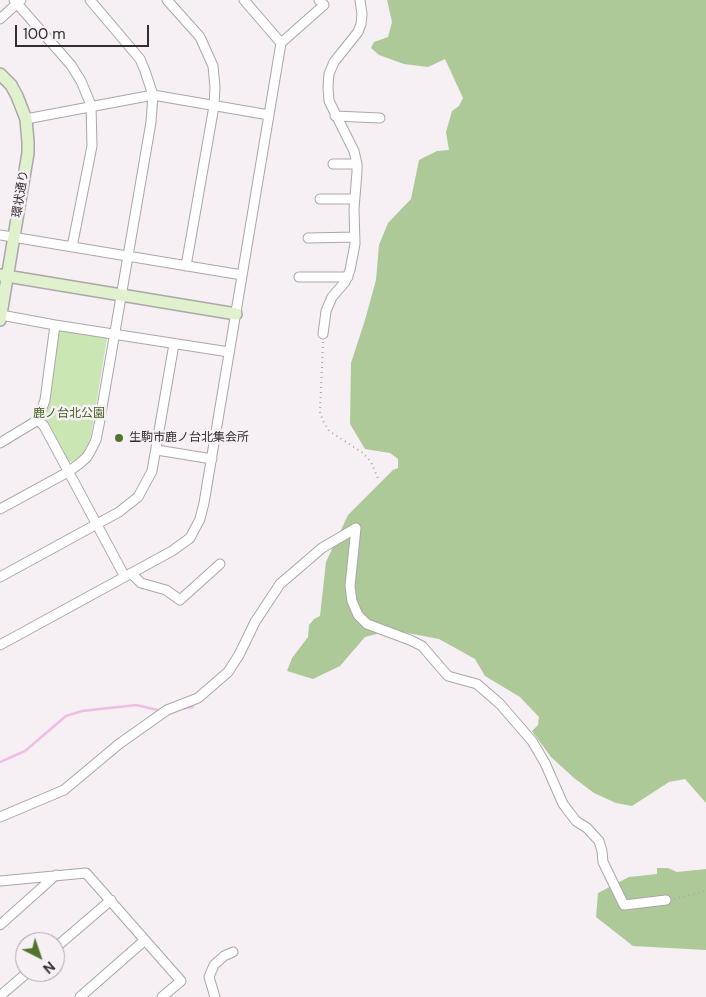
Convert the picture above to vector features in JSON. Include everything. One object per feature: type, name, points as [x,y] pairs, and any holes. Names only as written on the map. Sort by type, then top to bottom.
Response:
[{"type":"street","points":[[0,509],[68,472],[87,457],[96,440],[122,295],[151,122],[153,95],[140,58],[90,0]]},
{"type":"street","points":[[166,0],[200,37],[213,66],[215,87],[214,106],[186,266]]},
{"type":"street","points":[[244,0],[281,43]]},
{"type":"street","points":[[0,644],[172,552],[190,538],[200,519],[212,459],[281,43],[324,5],[319,0]]},
{"type":"street","points":[[323,334],[326,311],[332,297],[340,290],[348,277],[355,244],[354,199],[357,164],[354,151],[329,101],[329,74],[334,62],[358,32],[362,14],[360,0]]},
{"type":"street","points":[[0,19],[17,1],[71,65],[81,81],[91,106],[92,146],[72,247]]},
{"type":"street","name":"環状通り","points":[[0,74],[17,96],[28,130],[28,153],[14,237],[3,275],[0,317]]},
{"type":"street","points":[[26,119],[153,95],[269,115]]},
{"type":"street","points":[[335,116],[380,118]]},
{"type":"street","points":[[333,164],[357,164]]},
{"type":"street","points":[[320,199],[354,199]]},
{"type":"street","points":[[0,234],[242,275]]},
{"type":"street","points":[[308,238],[355,237]]},
{"type":"street","points":[[3,275],[236,314]]},
{"type":"street","points":[[299,277],[348,277]]},
{"type":"street","points":[[0,317],[115,333],[229,352]]},
{"type":"street","points":[[0,443],[38,420],[45,400],[55,325]]},
{"type":"street","points":[[0,577],[119,512],[138,497],[152,471],[157,450],[174,344]]},
{"type":"street","points":[[38,420],[44,426],[96,524],[128,575],[141,584],[166,590],[180,600],[220,564]]},
{"type":"street","points":[[157,450],[212,459]]},
{"type":"street","points":[[0,817],[64,790],[119,744],[167,710],[198,698],[228,672],[239,655],[255,622],[280,584],[322,548],[356,528],[350,586],[352,601],[358,615],[367,624],[422,646],[448,676],[477,684],[500,704],[532,741],[545,763],[563,804],[576,821],[587,828],[599,841],[603,862],[624,905],[666,900]]},
{"type":"street","points":[[0,881],[86,873],[181,981],[162,997]]},
{"type":"street","points":[[0,925],[56,875]]},
{"type":"street","points":[[65,939],[110,900]]},
{"type":"street","points":[[80,997],[145,940]]},
{"type":"street","points":[[215,997],[209,977],[214,965],[232,952]]},
{"type":"street","points":[[0,996],[16,982]]},
{"type":"path","points":[[323,334],[320,412],[323,421],[329,431],[364,453],[371,462],[379,481]]},
{"type":"path","points":[[666,900],[706,891]]},
{"type":"green space","points":[[387,0],[706,0],[706,803],[685,779],[669,782],[632,806],[616,803],[594,793],[551,757],[532,731],[538,725],[539,717],[520,697],[485,676],[475,659],[439,639],[392,630],[365,637],[340,666],[313,679],[287,671],[292,658],[308,637],[309,625],[320,616],[326,562],[348,515],[393,470],[398,468],[398,459],[390,453],[365,449],[350,424],[351,363],[376,280],[379,245],[388,223],[411,199],[419,160],[437,151],[449,150],[446,132],[452,111],[459,106],[463,98],[445,59],[428,67],[404,64],[379,55],[371,48],[374,42],[388,37],[392,22]]},
{"type":"green space","name":"鹿ノ台北公園","points":[[58,329],[107,338],[91,436],[83,455],[77,460],[67,463],[41,418]]},
{"type":"green space","points":[[657,868],[668,868],[677,872],[706,869],[706,950],[633,946],[596,917],[598,893],[629,877],[657,874]]},
{"type":"waterway","points":[[0,762],[25,751],[66,716],[82,711],[136,705],[162,711]]},
{"type":"waterway","points":[[180,709],[193,707]]},
{"type":"place","name":"生駒市鹿ノ台北集会所","points":[[119,438]]}]
